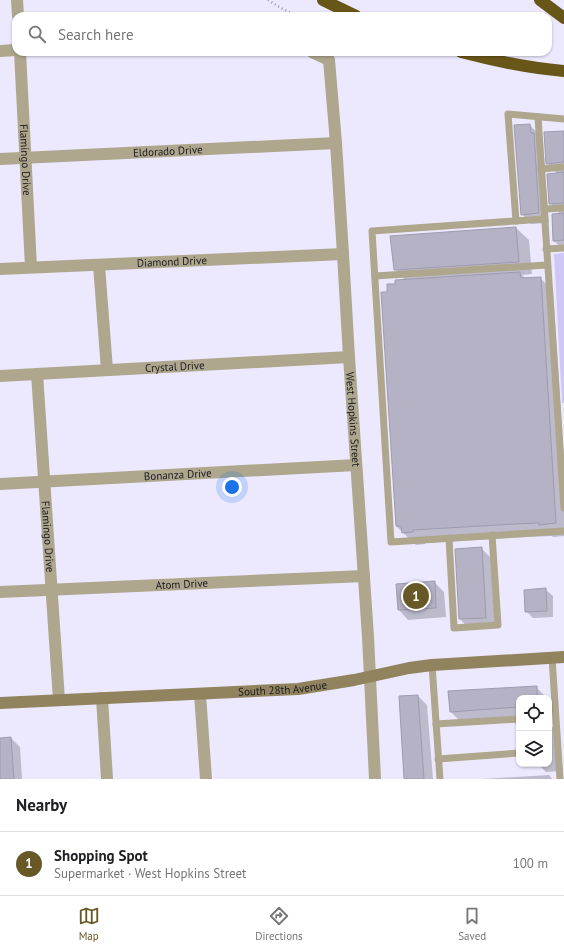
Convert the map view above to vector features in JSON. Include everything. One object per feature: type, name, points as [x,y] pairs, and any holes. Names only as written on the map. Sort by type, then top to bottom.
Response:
[{"type":"highway","points":[[323,0],[348,12]]},
{"type":"highway","points":[[540,0],[564,18]]},
{"type":"highway","points":[[478,56],[503,62],[558,70]]},
{"type":"main road","name":"South 28th Avenue","points":[[0,703],[298,689],[341,683],[409,668],[432,665],[558,658]]},
{"type":"street","points":[[17,0],[18,12]]},
{"type":"street","points":[[0,51],[12,50]]},
{"type":"street","name":"Flamingo Drive","points":[[20,56],[31,267]]},
{"type":"street","name":"West Hopkins Street","points":[[320,56],[329,60],[336,143],[364,576],[375,779]]},
{"type":"street","name":"Eldorado Drive","points":[[0,158],[336,143]]},
{"type":"street","name":"Diamond Drive","points":[[0,269],[343,254]]},
{"type":"street","points":[[99,264],[107,370]]},
{"type":"street","name":"Crystal Drive","points":[[0,376],[349,357]]},
{"type":"street","name":"Flamingo Drive","points":[[37,374],[59,700]]},
{"type":"street","name":"Bonanza Drive","points":[[0,484],[356,465]]},
{"type":"street","name":"Atom Drive","points":[[0,592],[364,576]]},
{"type":"street","points":[[200,694],[206,779]]},
{"type":"street","points":[[102,698],[107,779]]},
{"type":"lane","points":[[516,221],[508,114],[564,119]]},
{"type":"lane","points":[[538,117],[564,508]]},
{"type":"lane","points":[[541,169],[564,167]]},
{"type":"lane","points":[[544,209],[564,208]]},
{"type":"lane","points":[[544,219],[372,231],[391,542],[564,531]]},
{"type":"lane","points":[[546,249],[564,248]]},
{"type":"lane","points":[[375,276],[547,265]]},
{"type":"lane","points":[[449,538],[454,628],[498,625],[492,535]]},
{"type":"lane","points":[[558,658],[560,779]]},
{"type":"lane","points":[[432,665],[440,779]]},
{"type":"lane","points":[[436,724],[516,719]]},
{"type":"lane","points":[[438,759],[516,753]]},
{"type":"path","points":[[268,0],[289,12]]},
{"type":"shaded area","points":[[564,253],[564,403],[562,403],[554,254]]},
{"type":"building","points":[[530,124],[531,133],[534,133],[539,213],[521,215],[514,125]]},
{"type":"building","points":[[564,131],[564,162],[546,164],[544,132]]},
{"type":"building","points":[[564,172],[564,203],[549,204],[547,174]]},
{"type":"building","points":[[564,213],[564,240],[553,241],[552,214]]},
{"type":"building","points":[[516,227],[519,262],[394,270],[390,236]]},
{"type":"building","points":[[520,272],[521,278],[541,277],[556,523],[413,530],[413,532],[402,533],[401,526],[396,526],[381,292],[387,292],[387,284],[395,284],[395,280]]},
{"type":"building","points":[[482,547],[486,618],[459,619],[455,549]]},
{"type":"building","points":[[435,581],[436,608],[398,610],[396,584]]},
{"type":"building","points":[[546,588],[547,611],[525,612],[524,590]]},
{"type":"building","points":[[537,686],[537,695],[516,695],[516,707],[450,712],[448,691]]},
{"type":"building","points":[[418,695],[424,779],[404,779],[399,696]]},
{"type":"building","points":[[11,737],[14,779],[0,779],[0,738]]},
{"type":"place","name":"Shopping Spot","points":[[416,596]]}]
